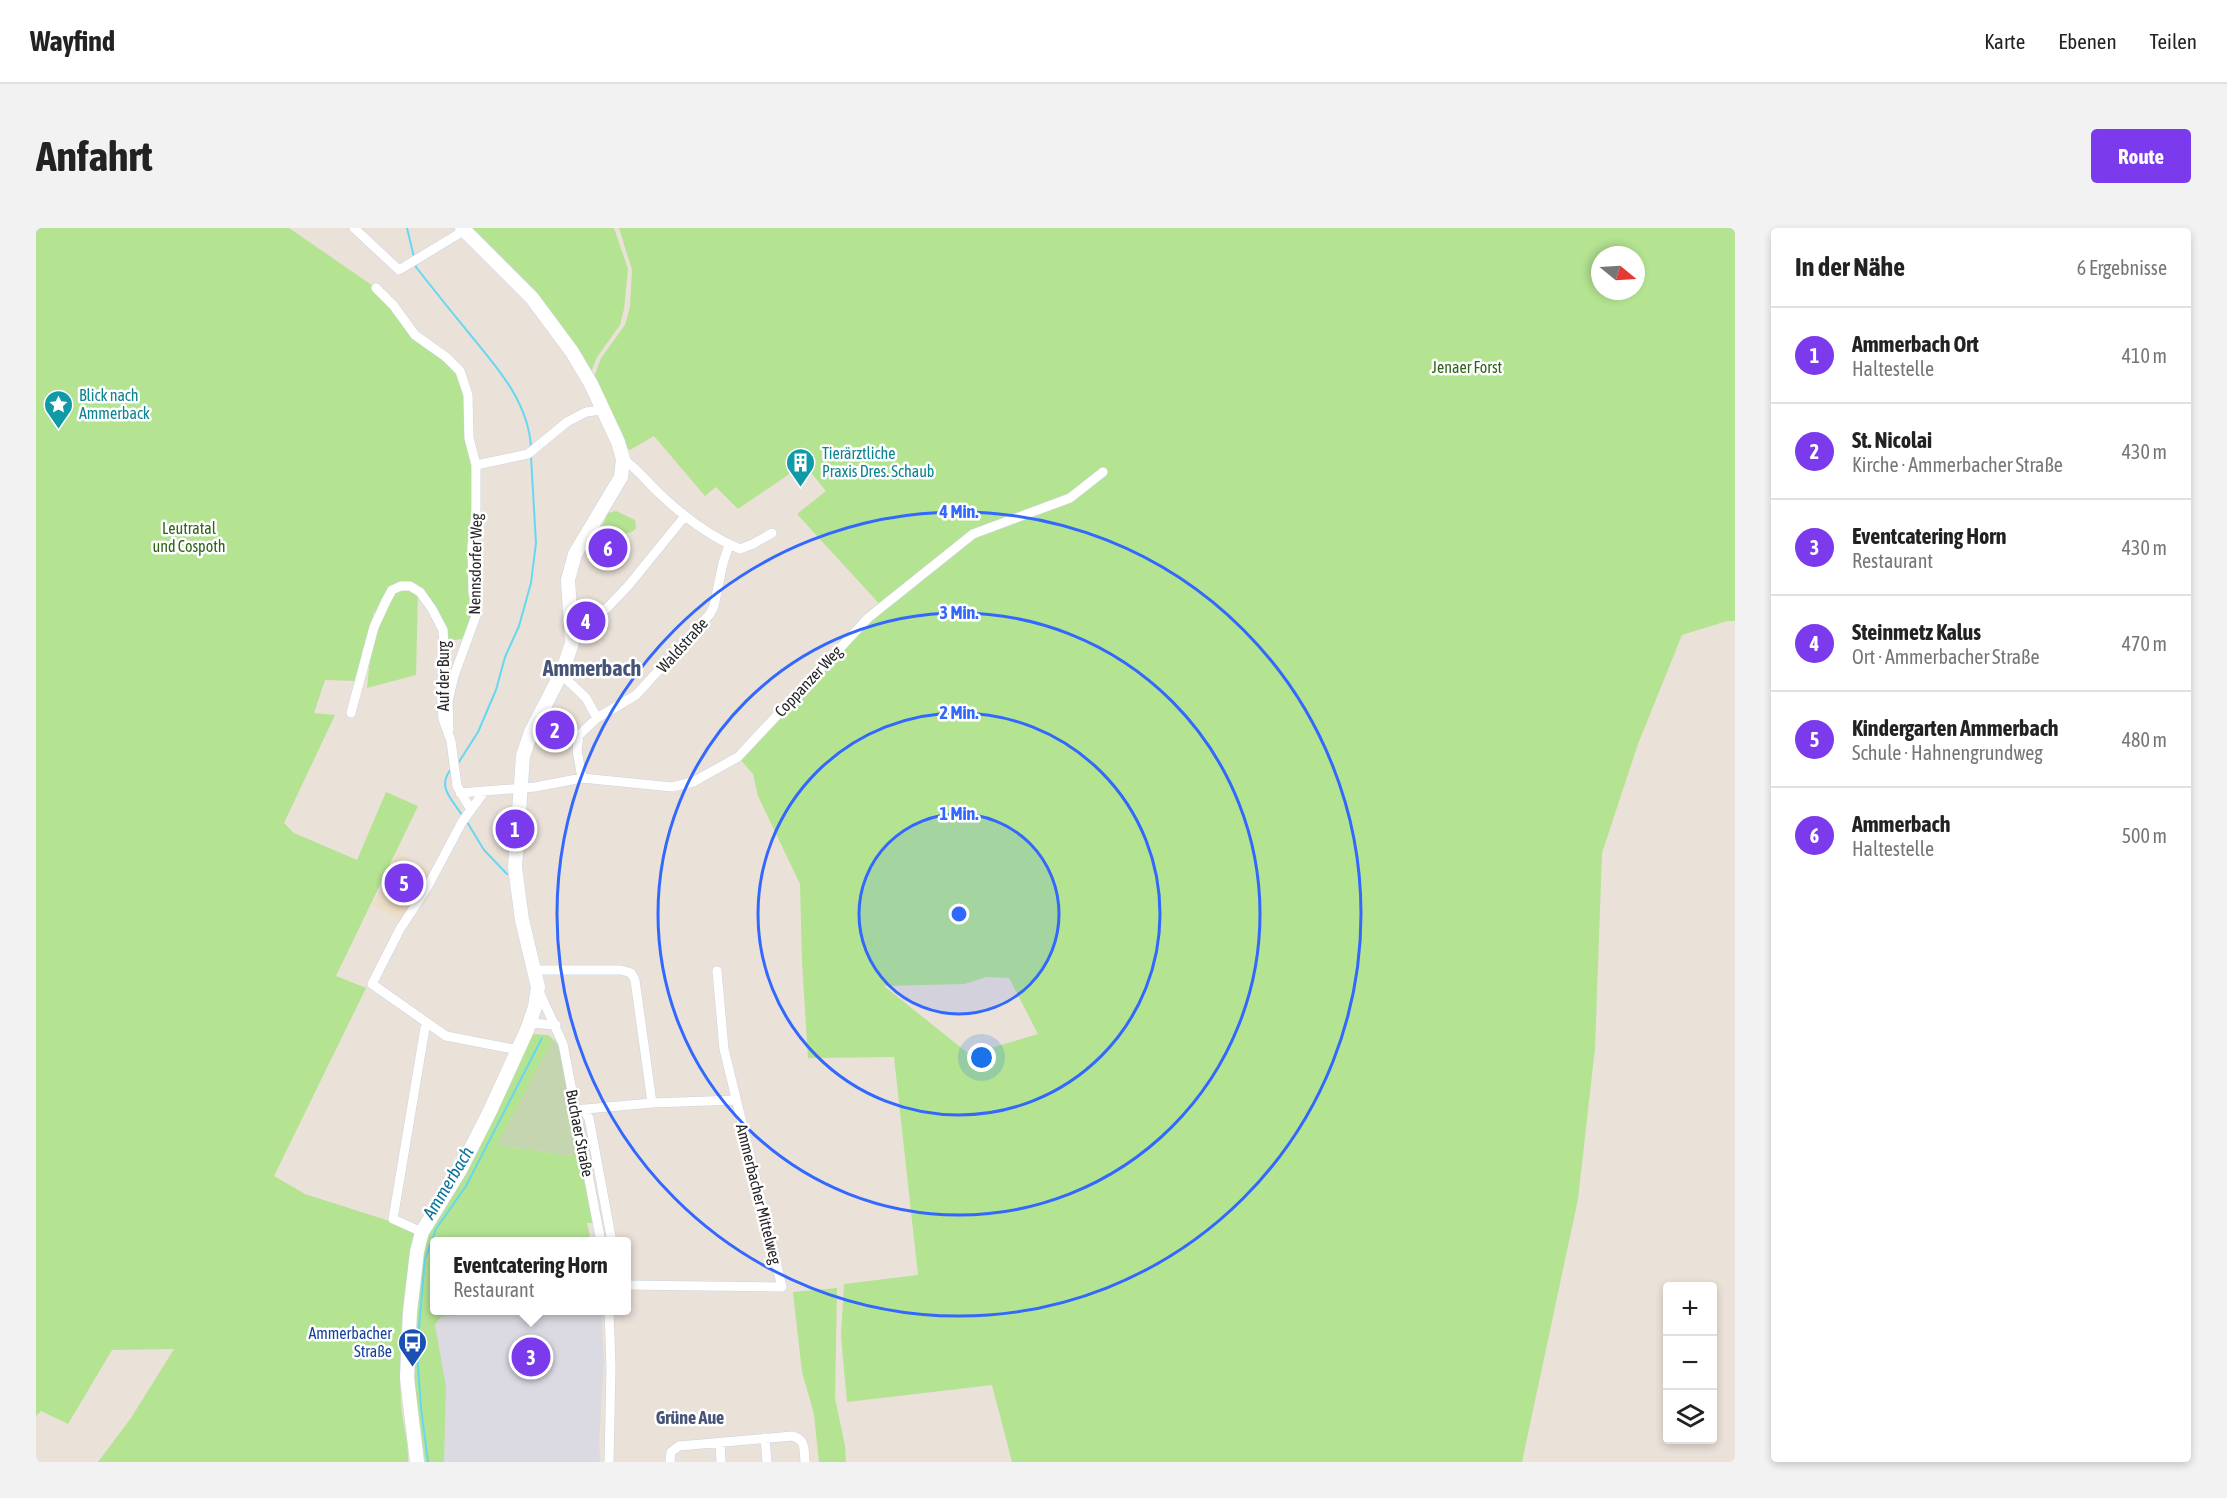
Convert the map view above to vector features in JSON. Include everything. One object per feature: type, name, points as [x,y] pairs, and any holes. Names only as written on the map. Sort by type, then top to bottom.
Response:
[{"type":"main road","points":[[417,1462],[409,1399],[407,1360],[413,1275],[422,1232],[468,1155],[530,1023],[538,987],[522,920],[516,875],[520,776],[525,747],[561,674],[572,643],[568,580],[575,554],[621,477],[623,459],[618,442],[591,384],[572,352],[532,298],[463,229]]},
{"type":"street","points":[[354,228],[399,270],[463,229]]},
{"type":"street","name":"Nennsdorfer Weg","points":[[376,288],[394,306],[415,334],[446,357],[460,372],[468,395],[469,438],[476,465],[476,514],[472,546],[473,592],[477,613],[453,676],[448,701],[449,730]]},
{"type":"street","points":[[476,465],[528,454],[567,422],[586,412],[602,410]]},
{"type":"street","points":[[623,459],[635,467],[685,516],[729,544],[740,549],[772,533]]},
{"type":"street","name":"Coppanzer Weg","points":[[484,792],[535,787],[582,778],[672,787],[693,782],[730,763],[868,618],[973,534],[1070,498],[1103,472]]},
{"type":"street","points":[[570,611],[606,609],[628,586],[685,516]]},
{"type":"street","name":"Waldstraße","points":[[582,778],[577,750],[579,735],[597,718],[636,695],[710,614],[729,544]]},
{"type":"street","name":"Auf der Burg","points":[[351,713],[374,627],[386,601],[392,590],[401,586],[410,586],[420,592],[443,630],[446,657],[441,703],[443,719],[449,730],[460,793]]},
{"type":"street","points":[[561,674],[586,698],[597,718]]},
{"type":"street","points":[[466,815],[460,793],[484,792]]},
{"type":"street","points":[[484,792],[466,815],[428,886],[400,929],[372,984],[446,1036],[518,1050]]},
{"type":"street","points":[[535,970],[621,970],[631,973],[634,980],[652,1103]]},
{"type":"street","name":"Ammerbacher Mittelweg","points":[[631,1284],[782,1287],[724,1049],[717,971]]},
{"type":"street","name":"Buchaer Straße","points":[[538,987],[563,1044],[579,1109],[600,1237]]},
{"type":"street","points":[[422,1232],[393,1219],[426,1022]]},
{"type":"street","points":[[530,1023],[556,1025]]},
{"type":"street","name":"Ammerbacher Mittelweg","points":[[579,1109],[652,1103],[736,1100]]},
{"type":"street","name":"Buchaer Straße","points":[[579,1109],[589,1118],[611,1237]]},
{"type":"street","points":[[609,1315],[611,1367],[609,1462]]},
{"type":"street","points":[[670,1462],[671,1452],[679,1446],[792,1436],[799,1438],[803,1443],[805,1462]]},
{"type":"street","points":[[765,1438],[767,1462]]},
{"type":"street","points":[[720,1443],[722,1462]]},
{"type":"shaded area","points":[[398,853],[431,872],[402,920],[373,905]]},
{"type":"shaded area","points":[[601,1315],[604,1360],[600,1462],[444,1462],[446,1386],[435,1325],[441,1317]]},
{"type":"green space","name":"Leutratal und Cospoth","points":[[36,228],[289,228],[376,288],[415,335],[461,374],[476,465],[475,614],[462,639],[447,641],[418,589],[416,675],[367,688],[375,608],[357,681],[325,680],[314,713],[335,715],[284,823],[294,833],[357,860],[386,792],[418,806],[336,976],[366,988],[274,1176],[305,1194],[405,1226],[415,1233],[407,1275],[400,1359],[401,1402],[408,1462],[98,1462],[131,1418],[174,1349],[112,1350],[68,1424],[41,1411],[36,1416]]},
{"type":"green space","points":[[467,228],[614,228],[628,269],[624,309],[620,325],[597,357],[590,375]]},
{"type":"green space","name":"Jenaer Forst","points":[[619,228],[1735,228],[1735,621],[1727,621],[1682,635],[1638,744],[1602,853],[1595,1048],[1578,1199],[1522,1462],[1012,1462],[992,1385],[847,1402],[841,1336],[844,1284],[918,1275],[894,1057],[808,1058],[800,884],[758,796],[753,774],[739,758],[858,630],[884,609],[797,514],[826,491],[804,464],[738,509],[716,487],[705,496],[654,436],[630,450],[627,448],[593,380],[601,358],[625,325],[630,307],[632,270]],"holes":[[[986,977],[1009,978],[1038,1034],[981,1051],[984,1066],[884,986],[965,984]]]},
{"type":"green space","points":[[616,511],[635,520],[636,528],[632,532],[604,538],[600,531],[608,513]]},
{"type":"green space","points":[[533,1034],[548,1035],[553,1039],[498,1145],[581,1157],[594,1223],[587,1223],[590,1237],[430,1237],[430,1315],[461,1315],[441,1317],[435,1325],[446,1386],[444,1462],[425,1462],[415,1389],[413,1325],[425,1232],[491,1121]]},
{"type":"green space","points":[[553,1039],[559,1045],[581,1157],[497,1145]]},
{"type":"green space","points":[[837,1288],[835,1398],[846,1462],[819,1462],[814,1414],[802,1372],[793,1292]]},
{"type":"waterway","name":"Ammerbach","points":[[407,228],[414,257]]},
{"type":"waterway","name":"Ammerbach","points":[[415,263],[509,385],[524,415],[531,448]]},
{"type":"waterway","name":"Ammerbach","points":[[457,765],[478,732],[496,690],[505,657],[519,626],[531,583],[536,543],[531,457]]},
{"type":"waterway","name":"Ammerbach","points":[[452,768],[447,774],[445,786],[462,815]]},
{"type":"waterway","name":"Ammerbach","points":[[467,822],[484,850],[507,874]]},
{"type":"waterway","name":"Ammerbach","points":[[433,1237],[436,1229],[466,1186],[542,1038]]},
{"type":"waterway","name":"Ammerbach","points":[[428,1462],[417,1352],[425,1259],[430,1245]]},
{"type":"place","name":"Blick nach Ammerback","points":[[58,430]]},
{"type":"place","name":"Tierärztliche Praxis Dres. Schaub","points":[[801,488]]},
{"type":"place","name":"Ammerbach","points":[[608,548]]},
{"type":"place","name":"Steinmetz Kalus","points":[[586,621]]},
{"type":"place","name":"St. Nicolai","points":[[555,730]]},
{"type":"place","name":"Ammerbach Ort","points":[[515,829]]},
{"type":"place","name":"Kindergarten Ammerbach","points":[[404,883]]},
{"type":"place","name":"Eventcatering Horn","points":[[531,1357]]},
{"type":"place","name":"Ammerbacher Straße","points":[[413,1368]]},
{"type":"district","name":"Ammerbach","points":[[592,668]]},
{"type":"district","name":"Grüne Aue","points":[[690,1418]]}]
